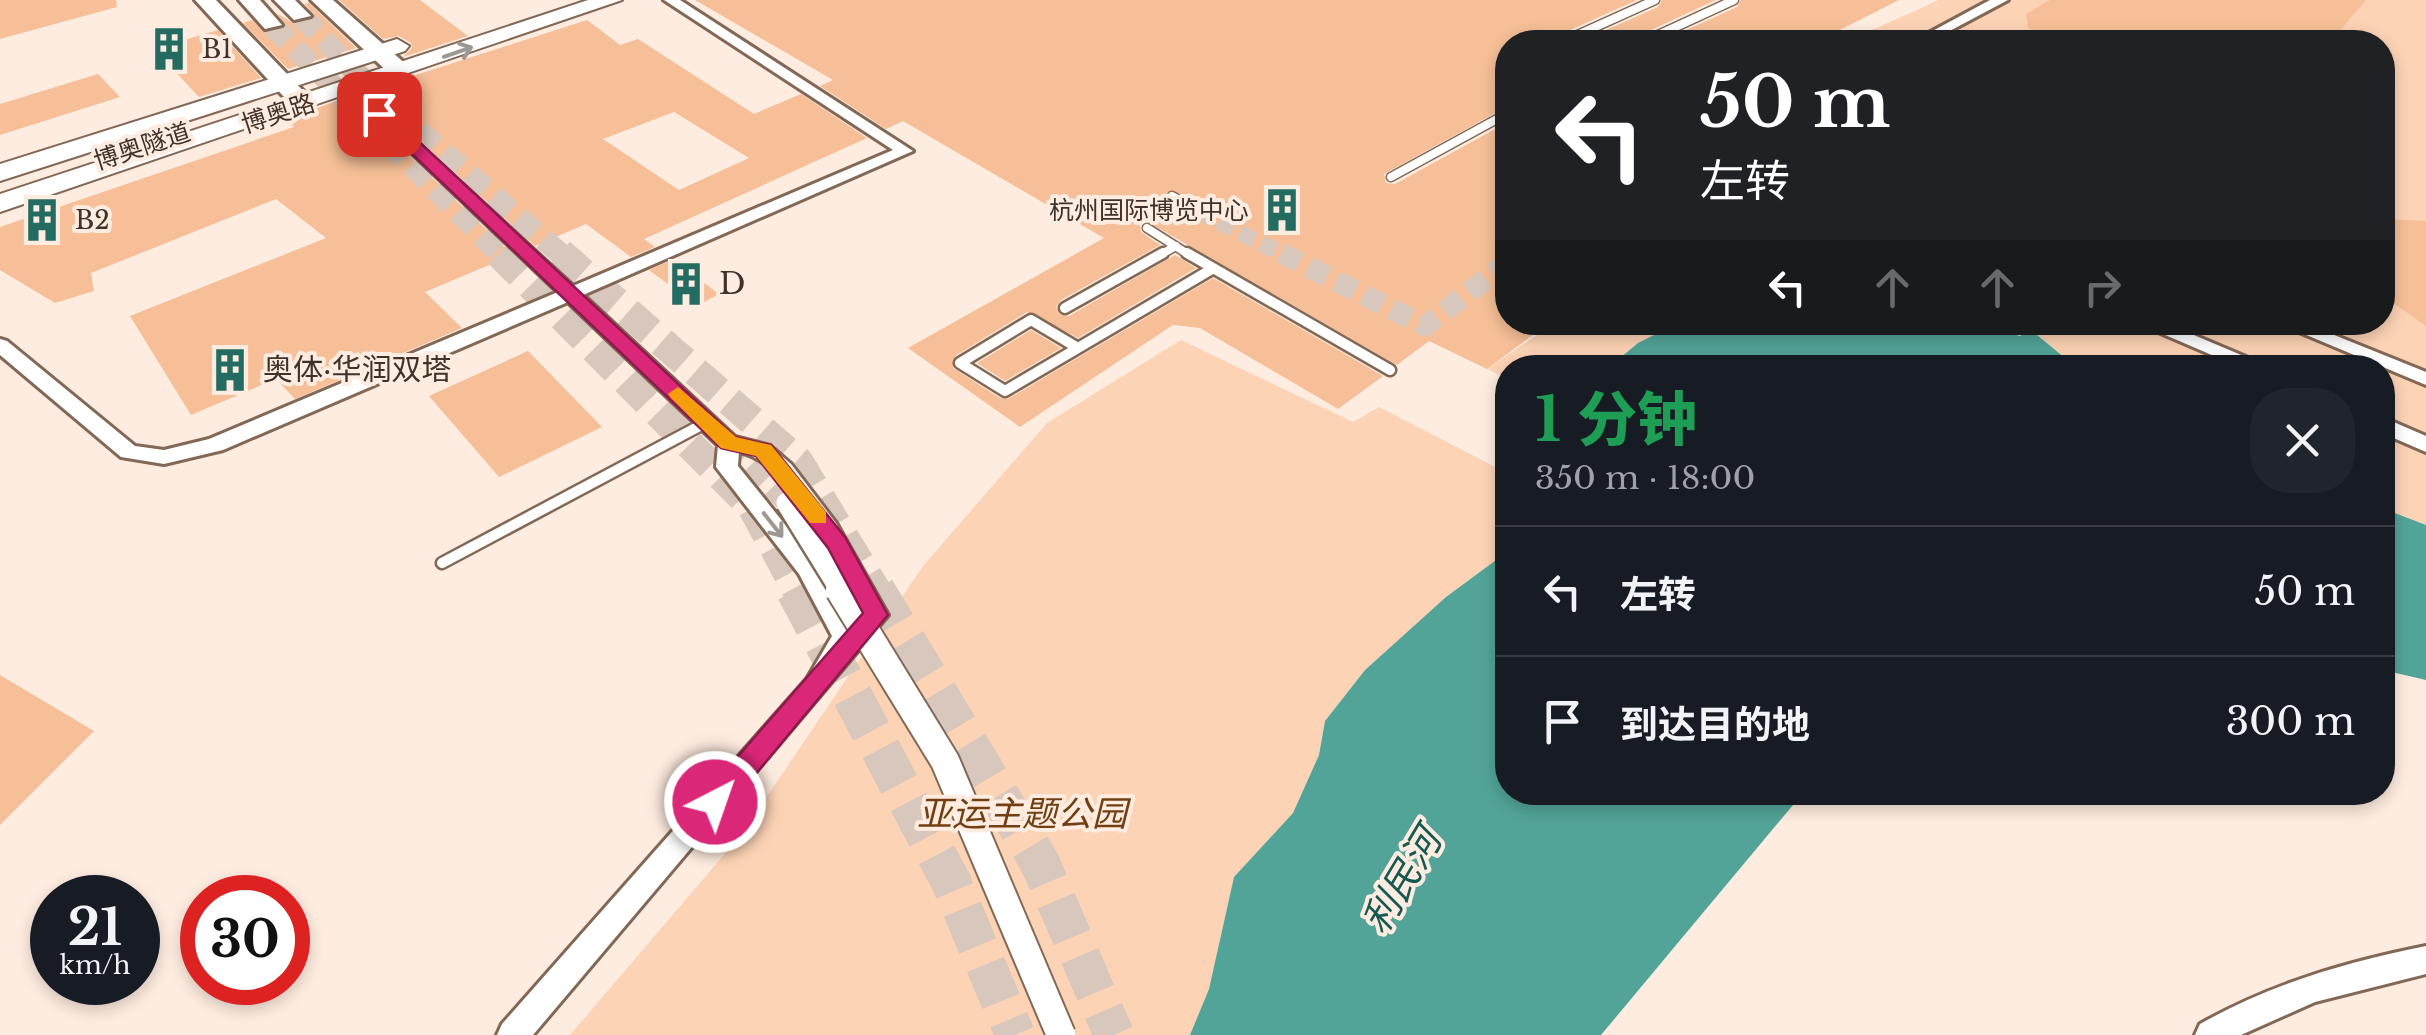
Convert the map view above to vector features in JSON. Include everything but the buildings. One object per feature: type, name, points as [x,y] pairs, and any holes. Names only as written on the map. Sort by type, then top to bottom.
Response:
[{"type":"main road","points":[[205,0],[294,94]]},
{"type":"main road","points":[[248,0],[272,25]]},
{"type":"main road","points":[[284,0],[301,16]]},
{"type":"main road","points":[[321,0],[400,71]]},
{"type":"main road","name":"博奥路","points":[[0,204],[294,94],[378,52],[542,0]]},
{"type":"main road","name":"博奥路","points":[[0,173],[294,94],[352,88],[612,0]]},
{"type":"main road","name":"博奥隧道","points":[[0,192],[294,94],[400,71]]},
{"type":"street","points":[[0,345],[129,452],[164,456],[215,445],[571,290],[905,151],[672,0]]},
{"type":"street","points":[[1943,30],[2002,0]]},
{"type":"street","points":[[352,88],[571,290],[728,443],[763,450],[796,486],[837,543],[876,615],[513,1035]]},
{"type":"street","points":[[2177,335],[2229,355]]},
{"type":"street","points":[[2316,335],[2366,355]]},
{"type":"street","points":[[2395,367],[2426,379]]},
{"type":"street","points":[[2395,430],[2426,445]]},
{"type":"street","points":[[728,443],[727,467],[808,569],[844,636],[816,686]]},
{"type":"street","points":[[786,503],[945,761],[1061,1035]]},
{"type":"street","points":[[2210,1035],[2247,1012],[2372,970],[2426,960]]},
{"type":"lane","points":[[1588,30],[1654,0]]},
{"type":"lane","points":[[1670,30],[1734,0]]},
{"type":"lane","points":[[1391,178],[1495,120]]},
{"type":"lane","points":[[1172,196],[1187,204]]},
{"type":"lane","points":[[1147,228],[1390,370]]},
{"type":"lane","points":[[1065,308],[1176,246]]},
{"type":"lane","points":[[1078,348],[1031,320],[960,363],[1005,391],[1078,348],[1212,269]]},
{"type":"lane","points":[[442,563],[708,422]]},
{"type":"green space","points":[[1939,0],[2426,0],[2426,525],[2395,513],[2395,355],[2062,355],[2037,335],[2395,335],[2395,30],[1872,30]]},
{"type":"green space","points":[[1537,335],[1654,335],[1624,355],[1508,355]]},
{"type":"green space","name":"亚运主题公园","points":[[1181,340],[1353,422],[1379,407],[1495,467],[1495,561],[1446,597],[1365,670],[1325,721],[1319,755],[1293,813],[1234,877],[1209,989],[1190,1035],[570,1035],[740,836],[923,566],[1047,423]]},
{"type":"water","points":[[1654,335],[2037,335],[2061,355],[1624,355]]},
{"type":"water","points":[[2395,513],[2426,525],[2426,680],[2395,673]]},
{"type":"water","name":"利民河","points":[[1495,561],[1495,805],[1793,805],[1601,1035],[1190,1035],[1209,989],[1234,877],[1293,813],[1319,755],[1325,721],[1365,670],[1446,597]]},
{"type":"tunnel","points":[[301,16],[379,96],[563,256]]},
{"type":"tunnel","points":[[272,25],[502,256]]},
{"type":"tunnel","points":[[1197,211],[1286,256]]},
{"type":"tunnel","points":[[499,253],[753,508],[798,592]]},
{"type":"tunnel","points":[[560,253],[798,461],[877,592]]},
{"type":"tunnel","points":[[1281,253],[1425,326],[1495,272]]},
{"type":"tunnel","points":[[729,443],[787,503]]},
{"type":"tunnel","points":[[796,590],[951,882],[1015,1035]]},
{"type":"tunnel","points":[[875,590],[1040,863],[1114,1035]]},
{"type":"slow traffic","points":[[678,394],[728,443],[763,450],[818,517]]},
{"type":"place","name":"B1","points":[[169,49]]},
{"type":"place","name":"杭州国际博览中心","points":[[1282,210]]},
{"type":"place","name":"B2","points":[[42,220]]},
{"type":"place","name":"D","points":[[686,284]]},
{"type":"place","name":"奥体·华润双塔","points":[[230,370]]},
{"type":"route","points":[[379,114],[571,290],[728,443],[763,450],[796,486],[837,543],[876,615],[715,802]]}]
